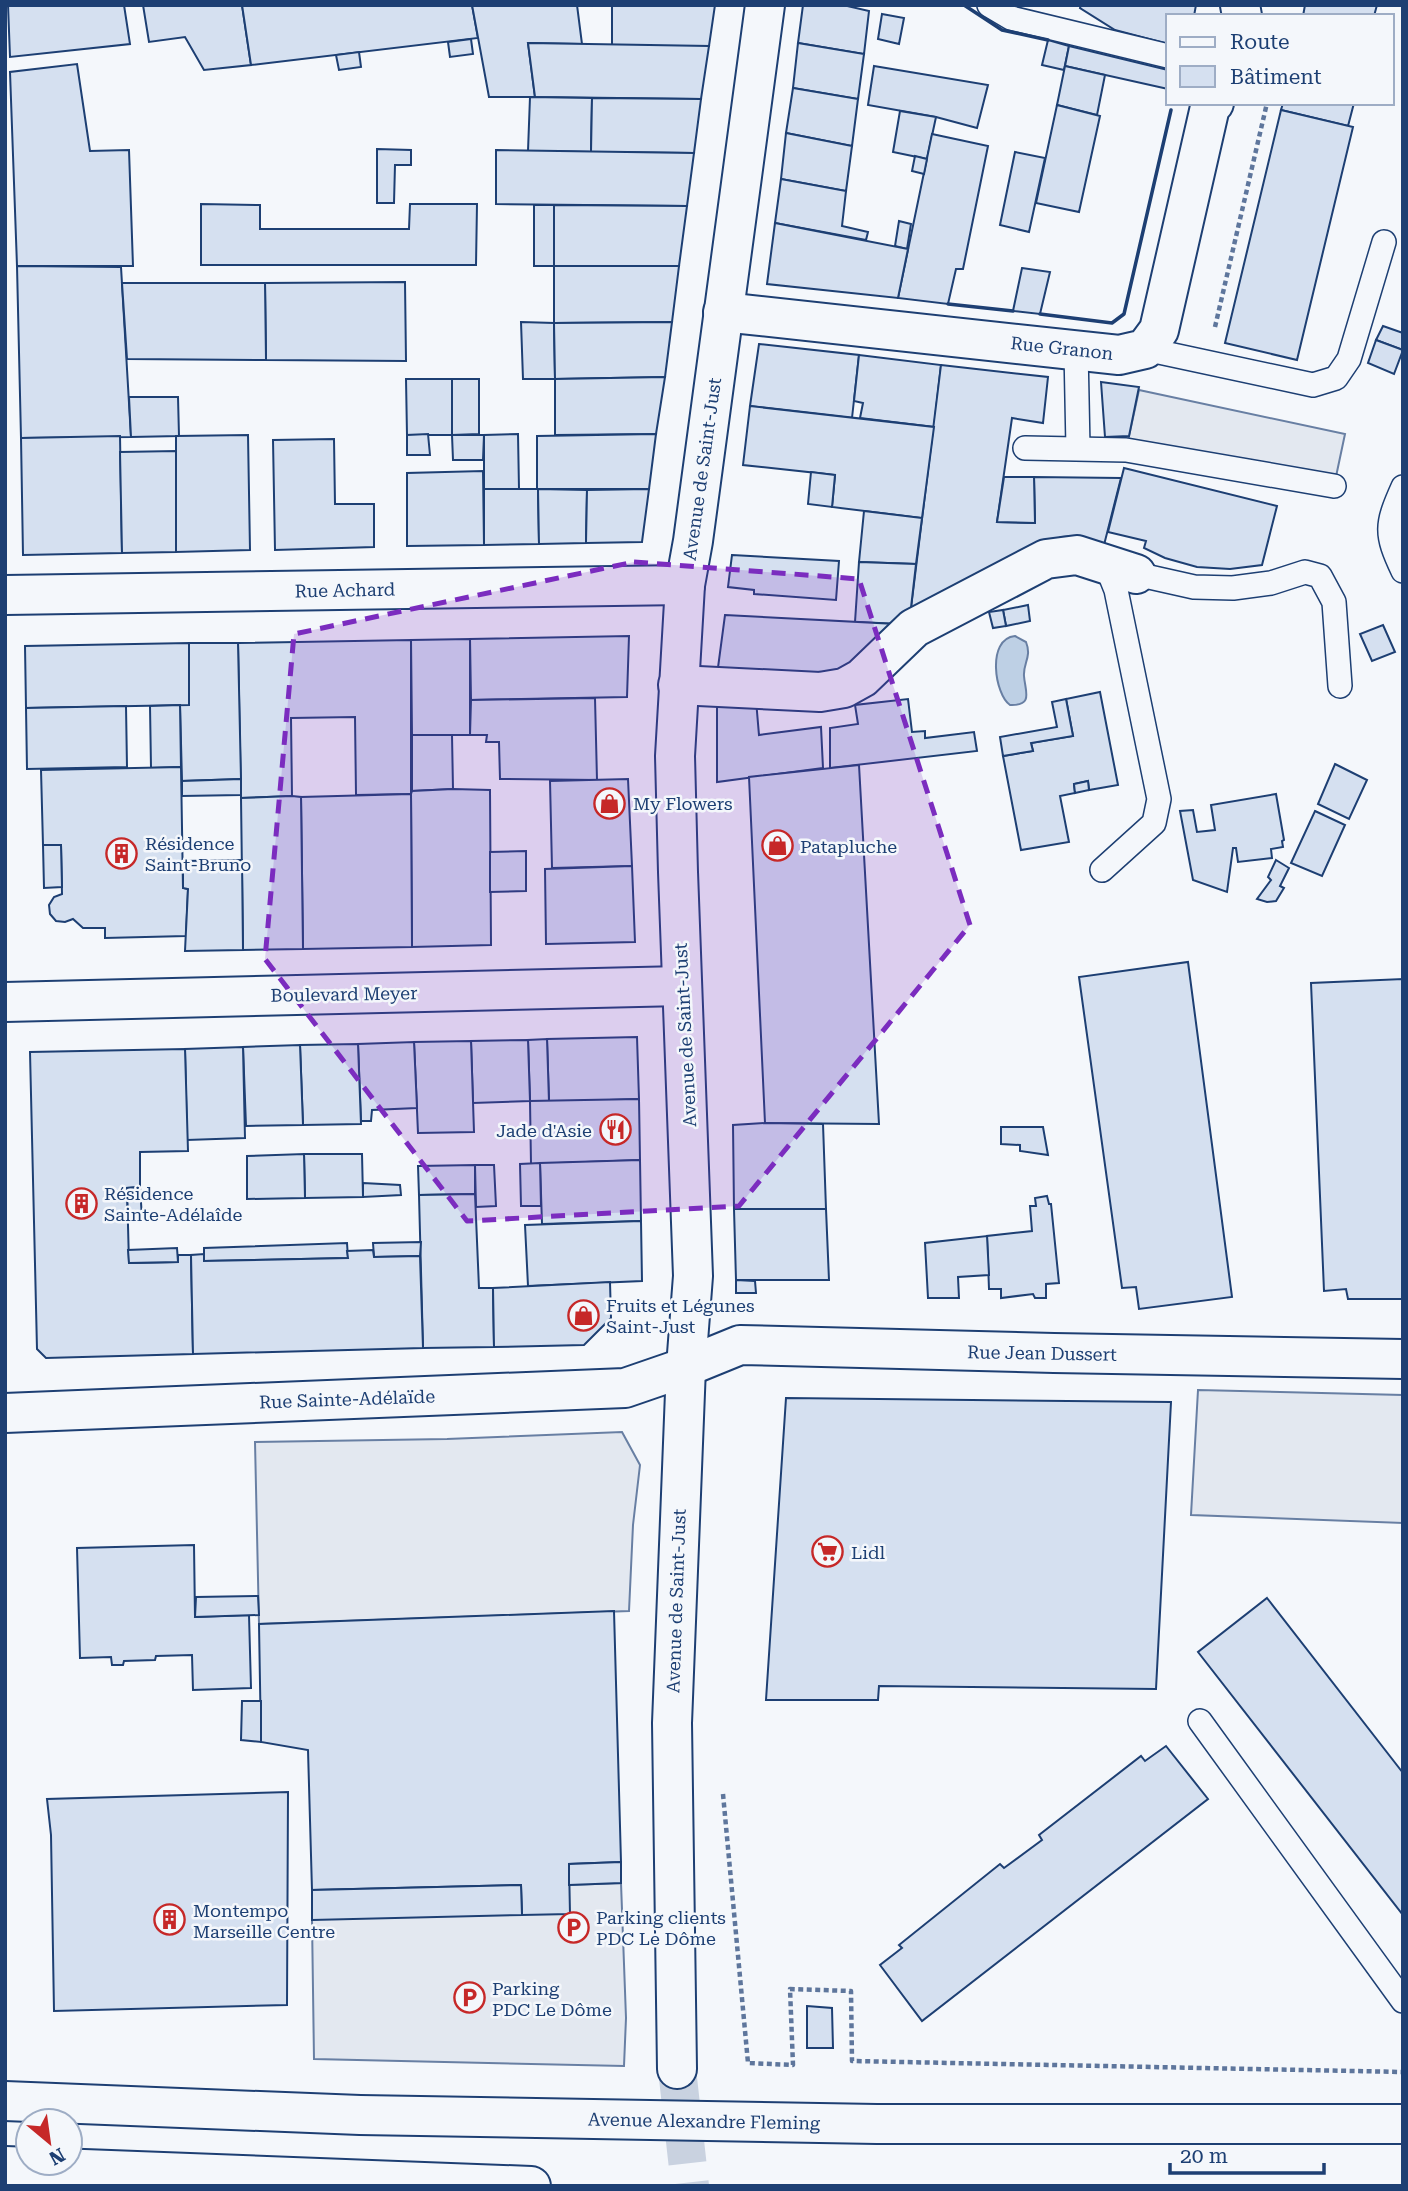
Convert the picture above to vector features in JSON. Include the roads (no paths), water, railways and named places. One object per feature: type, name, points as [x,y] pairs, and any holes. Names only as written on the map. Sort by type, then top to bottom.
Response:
[{"type":"street","name":"Avenue de Saint-Just","points":[[677,2069],[671,1723],[686,1367],[694,1276],[675,756],[678,685],[685,585],[765,5]]},
{"type":"street","points":[[1144,349],[1159,330],[1211,105]]},
{"type":"street","name":"Rue Granon","points":[[723,312],[1119,355],[1144,349]]},
{"type":"street","points":[[678,685],[820,692],[844,688],[862,678],[914,628],[1046,559],[1077,555],[1121,570]]},
{"type":"street","name":"Rue Achard","points":[[5,595],[685,585]]},
{"type":"street","name":"Boulevard Meyer","points":[[5,1002],[682,986]]},
{"type":"street","name":"Rue Jean Dussert","points":[[686,1367],[740,1345],[1403,1359]]},
{"type":"street","name":"Rue Sainte-Adélaïde","points":[[5,1413],[625,1388],[686,1367]]},
{"type":"street","name":"Avenue Alexandre Fleming","points":[[5,2101],[360,2115],[863,2124],[1403,2124]]},
{"type":"street","points":[[5,2166],[531,2186]]},
{"type":"lane","points":[[989,5],[1011,18],[1166,57]]},
{"type":"lane","points":[[1144,349],[1313,385],[1336,378],[1349,359],[1384,243]]},
{"type":"lane","points":[[1076,350],[1078,448]]},
{"type":"lane","points":[[1025,448],[1126,450],[1334,485]]},
{"type":"lane","points":[[1403,487],[1389,524],[1390,544],[1403,571]]},
{"type":"lane","points":[[1101,870],[1154,823],[1159,799],[1116,590],[1121,570],[1194,587],[1233,588],[1272,583],[1305,572],[1320,576],[1334,602],[1340,686]]},
{"type":"lane","points":[[1200,1721],[1403,2001]]},
{"type":"water","points":[[1015,636],[1026,642],[1028,647],[1024,671],[1026,696],[1022,703],[1010,705],[1000,690],[996,668],[1000,647],[1006,639]]},
{"type":"tunnel","points":[[677,2069],[690,2186]]},
{"type":"place","name":"My Flowers","points":[[610,803]]},
{"type":"place","name":"Patapluche","points":[[777,846]]},
{"type":"place","name":"Résidence Saint-Bruno","points":[[122,853]]},
{"type":"place","name":"Jade d'Asie","points":[[615,1130]]},
{"type":"place","name":"Résidence Sainte-Adélaîde","points":[[81,1203]]},
{"type":"place","name":"Fruits et Légunes Saint-Just","points":[[583,1315]]},
{"type":"place","name":"Lidl","points":[[828,1552]]},
{"type":"place","name":"Montempo Marseille Centre","points":[[170,1920]]},
{"type":"place","name":"Parking clients PDC Le Dôme","points":[[573,1927]]},
{"type":"place","name":"Parking PDC Le Dôme","points":[[469,1998]]}]
